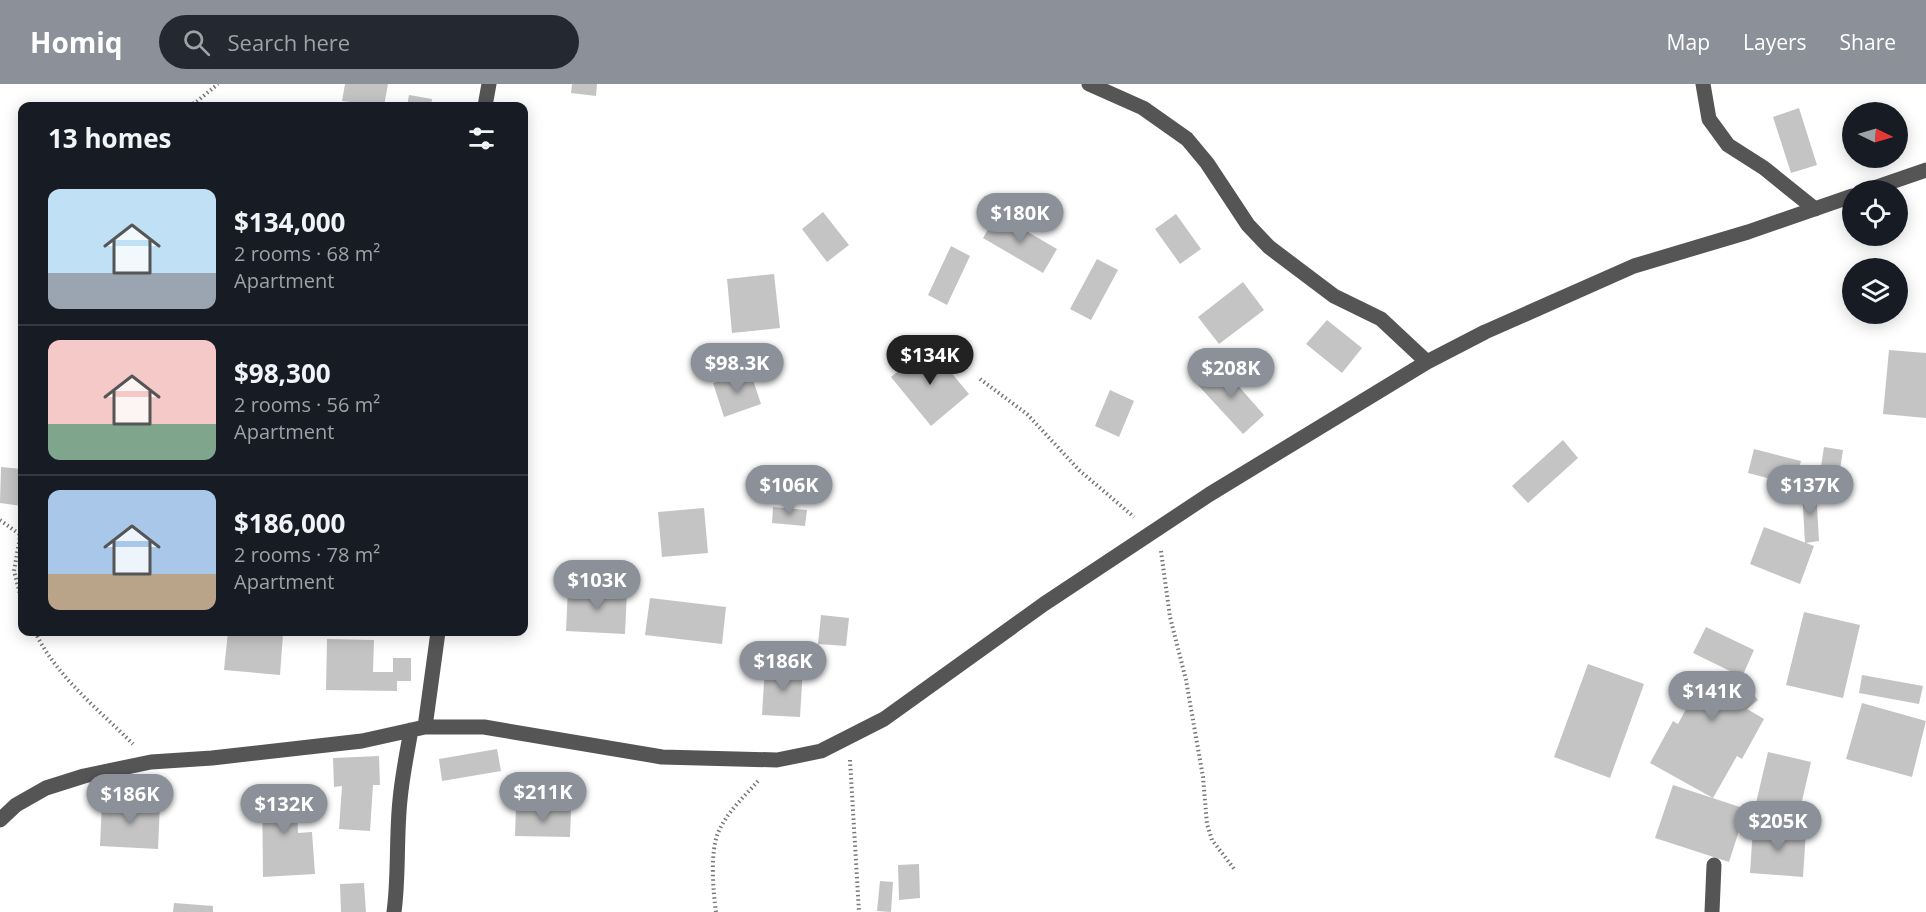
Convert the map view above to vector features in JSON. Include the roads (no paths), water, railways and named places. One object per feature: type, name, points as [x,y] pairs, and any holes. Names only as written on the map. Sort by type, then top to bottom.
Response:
[{"type":"street","points":[[486,102],[489,84]]},
{"type":"street","points":[[1089,84],[1143,108],[1187,139],[1207,163],[1248,225],[1269,247],[1334,296],[1381,319],[1427,362]]},
{"type":"street","points":[[1703,84],[1709,119],[1728,145],[1764,168],[1815,209]]},
{"type":"street","points":[[1897,180],[1926,170]]},
{"type":"street","points":[[0,820],[16,805],[46,788],[84,776],[151,762],[212,758],[362,741],[418,729],[484,727],[662,758],[777,760],[821,751],[849,738],[918,697],[1044,604],[1299,437],[1427,362],[1485,332],[1634,266],[1842,200]]},
{"type":"street","points":[[394,912],[399,879],[397,856],[400,799],[418,729],[437,636]]},
{"type":"street","points":[[1712,912],[1714,865]]}]
